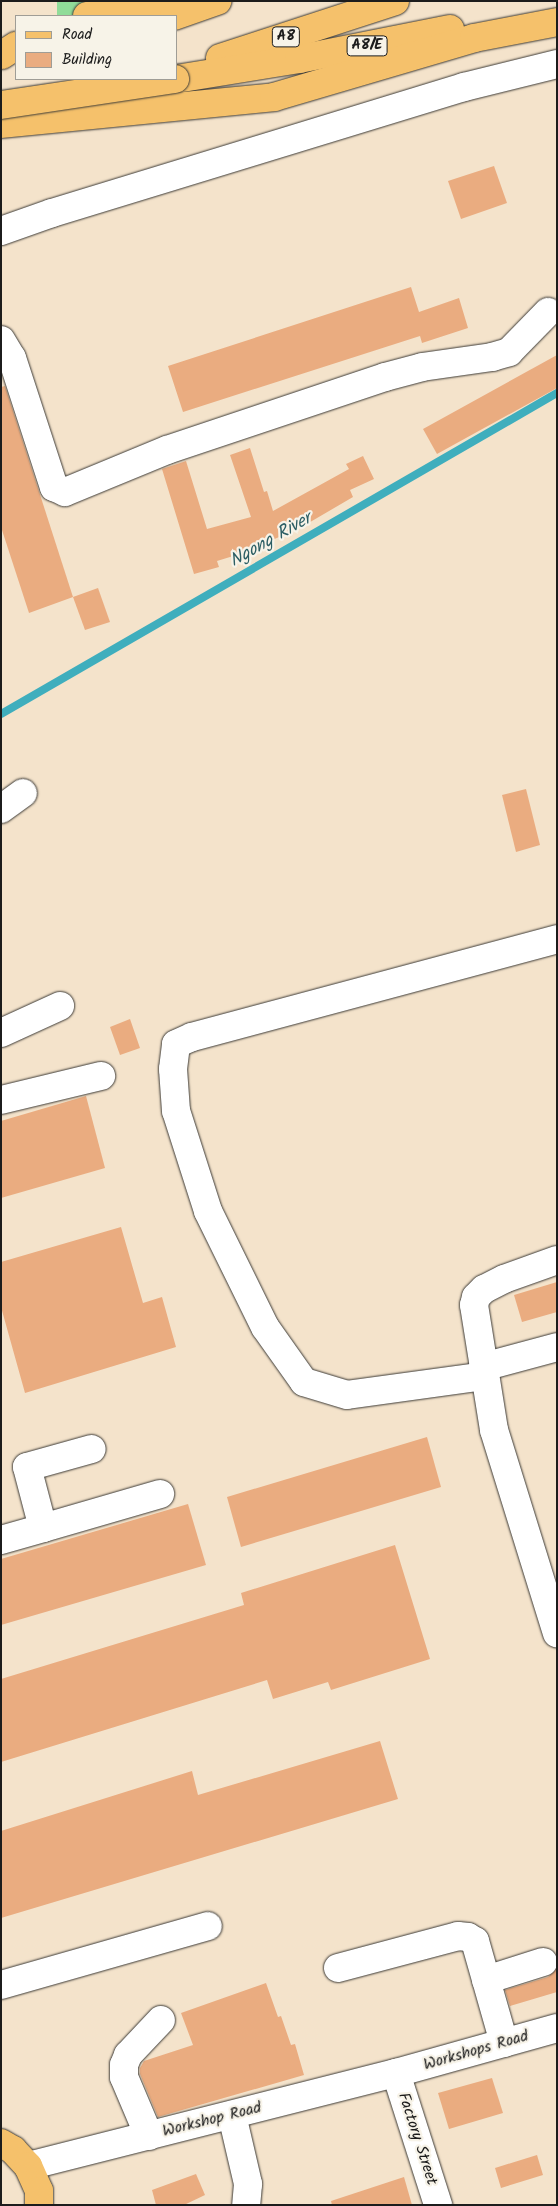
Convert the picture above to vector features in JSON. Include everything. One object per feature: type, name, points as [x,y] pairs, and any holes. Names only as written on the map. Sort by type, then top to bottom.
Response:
[{"type":"main road","points":[[67,15],[90,1]]},
{"type":"main road","points":[[92,15],[166,1]]},
{"type":"main road","points":[[177,15],[217,1]]},
{"type":"main road","name":"A8","points":[[178,70],[395,1]]},
{"type":"main road","name":"A8/E","points":[[178,79],[299,59],[557,8]]},
{"type":"main road","points":[[1,124],[274,98],[474,38],[557,22]]},
{"type":"main road","points":[[1,33],[15,30]]},
{"type":"main road","points":[[2,55],[15,47]]},
{"type":"main road","points":[[2,55],[15,53]]},
{"type":"main road","points":[[1,115],[145,80]]},
{"type":"main road","name":"A8/E","points":[[1,105],[169,80]]},
{"type":"main road","points":[[1,2143],[13,2150],[28,2166],[39,2192],[39,2205]]},
{"type":"street","points":[[1,231],[52,213],[464,88],[557,64]]},
{"type":"street","points":[[1,340],[12,358],[54,487],[65,492],[167,450],[385,377],[422,367],[492,357],[509,352],[548,312]]},
{"type":"street","points":[[557,940],[192,1036],[176,1044],[173,1069],[176,1111],[208,1211],[265,1327],[304,1382],[347,1395],[484,1372],[557,1347]]},
{"type":"street","points":[[1,1033],[60,1006]]},
{"type":"street","points":[[1,1100],[101,1076]]},
{"type":"street","points":[[557,1260],[504,1278],[484,1289],[476,1297],[474,1305],[494,1430],[547,1566],[557,1633]]},
{"type":"street","points":[[43,1528],[28,1467],[92,1449]]},
{"type":"street","points":[[1,1540],[160,1494]]},
{"type":"street","points":[[1,1985],[208,1926]]},
{"type":"street","points":[[338,1968],[458,1936],[468,1937],[475,1941],[504,2043]]},
{"type":"street","points":[[486,1980],[543,1962]]},
{"type":"street","points":[[149,2136],[124,2077],[124,2065],[128,2055],[161,2020]]},
{"type":"street","name":"Workshops Road","points":[[396,2073],[557,2028]]},
{"type":"street","name":"Workshop Road","points":[[28,2166],[396,2073]]},
{"type":"street","name":"Factory Street","points":[[396,2073],[438,2205]]},
{"type":"street","points":[[232,2115],[248,2184],[246,2205]]},
{"type":"green space","points":[[57,1],[132,1],[97,15],[57,15]]},
{"type":"building","points":[[494,166],[507,203],[461,219],[448,181]]},
{"type":"building","points":[[411,287],[419,312],[459,298],[468,328],[422,343],[420,336],[183,412],[168,366]]},
{"type":"building","points":[[557,355],[557,388],[437,454],[423,429]]},
{"type":"building","points":[[5,386],[73,597],[29,613],[1,527],[1,387]]},
{"type":"building","points":[[250,448],[264,492],[267,491],[273,511],[349,469],[346,464],[363,456],[374,479],[350,490],[353,497],[300,528],[256,547],[256,549],[217,561],[219,567],[194,574],[162,469],[186,461],[207,529],[251,517],[230,455]]},
{"type":"building","points":[[98,588],[110,622],[85,630],[73,597]]},
{"type":"building","points":[[526,789],[540,845],[516,852],[502,795]]},
{"type":"building","points":[[130,1019],[140,1048],[120,1055],[110,1027]]},
{"type":"building","points":[[86,1096],[105,1168],[1,1198],[1,1121]]},
{"type":"building","points":[[121,1227],[143,1303],[162,1297],[176,1347],[25,1393],[1,1307],[1,1262]]},
{"type":"building","points":[[557,1282],[557,1312],[522,1322],[514,1295]]},
{"type":"building","points":[[427,1437],[441,1487],[241,1547],[227,1497]]},
{"type":"building","points":[[188,1504],[206,1565],[1,1625],[1,1559]]},
{"type":"building","points":[[395,1545],[430,1659],[331,1690],[328,1682],[273,1699],[267,1680],[1,1762],[1,1679],[244,1605],[241,1593]]},
{"type":"building","points":[[380,1741],[398,1799],[1,1918],[1,1831],[192,1771],[198,1795]]},
{"type":"building","points":[[557,1968],[557,1992],[510,2006],[505,1990],[548,1977]]},
{"type":"building","points":[[266,1983],[278,2017],[281,2016],[291,2045],[295,2044],[304,2075],[158,2117],[140,2074],[140,2068],[144,2061],[193,2045],[181,2013]]},
{"type":"building","points":[[492,2078],[503,2113],[449,2129],[438,2093]]},
{"type":"building","points":[[537,2155],[543,2175],[501,2188],[495,2168]]},
{"type":"building","points":[[196,2174],[205,2195],[184,2205],[156,2205],[152,2190]]},
{"type":"building","points":[[404,2177],[412,2205],[332,2205],[331,2201]]},
{"type":"waterway","name":"Ngong River","points":[[1,714],[557,393]]}]
